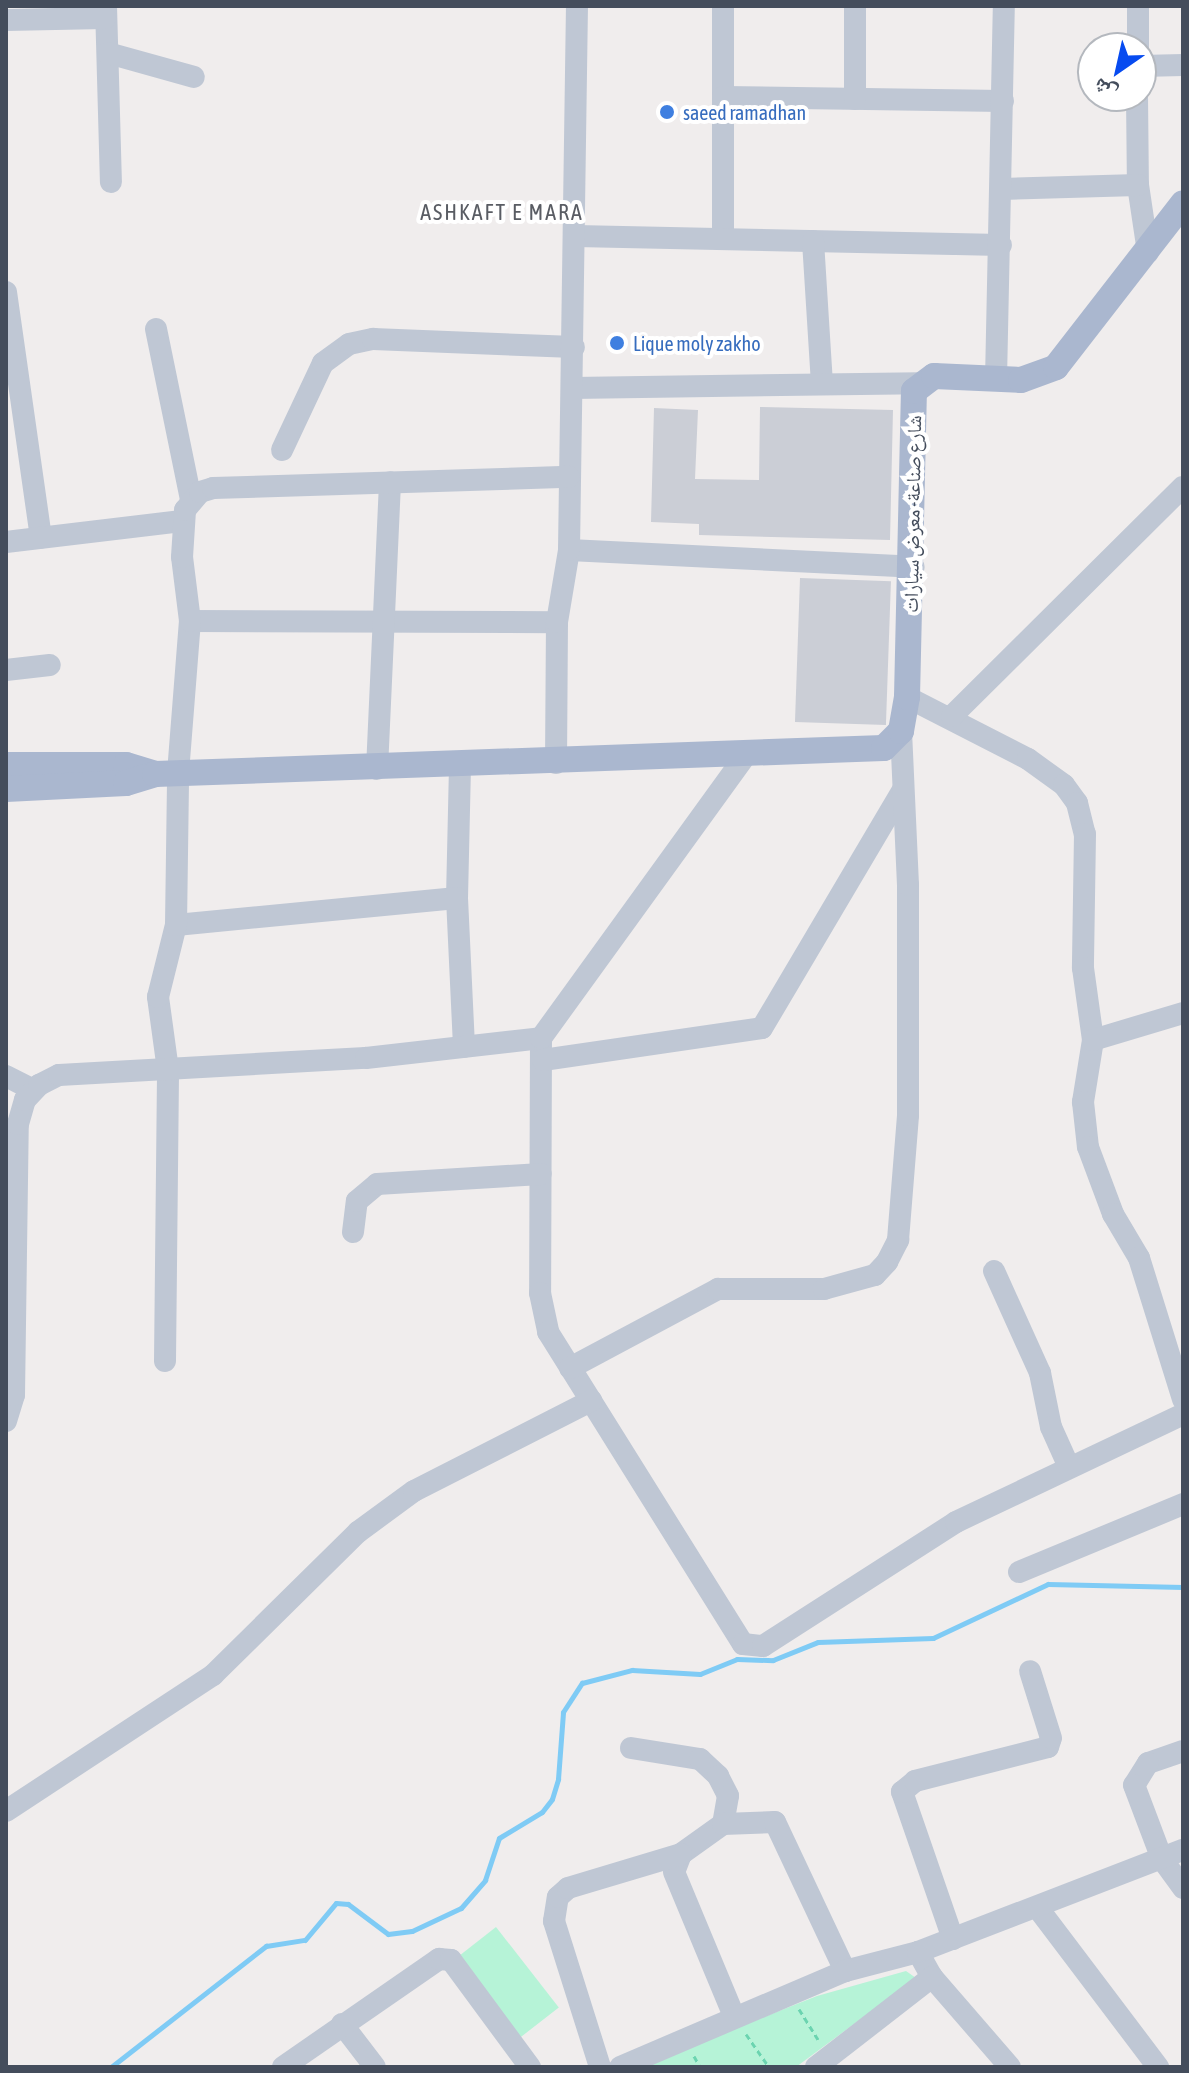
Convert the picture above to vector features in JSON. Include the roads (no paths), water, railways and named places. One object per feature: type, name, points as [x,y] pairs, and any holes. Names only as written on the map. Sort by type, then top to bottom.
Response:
[{"type":"main road","points":[[919,383],[934,376],[1031,379],[1056,367],[1183,203]]},
{"type":"main road","name":"شارع صناعة- معرض سيارات","points":[[892,740],[907,697],[914,567],[913,401],[919,383]]},
{"type":"main road","points":[[6,765],[126,765],[166,773],[377,769],[745,756],[892,740]]},
{"type":"main road","points":[[6,789],[126,783],[166,773]]},
{"type":"street","points":[[556,763],[557,622],[569,550],[577,6]]},
{"type":"street","points":[[723,6],[723,239]]},
{"type":"street","points":[[855,6],[855,99]]},
{"type":"street","points":[[996,380],[1004,6]]},
{"type":"street","points":[[1138,6],[1138,32]]},
{"type":"street","points":[[6,20],[106,12],[111,182]]},
{"type":"street","points":[[108,53],[194,77]]},
{"type":"street","points":[[1157,66],[1183,65]]},
{"type":"street","points":[[723,97],[1003,101]]},
{"type":"street","points":[[1137,112],[1138,185],[1148,252]]},
{"type":"street","points":[[1002,189],[1138,185]]},
{"type":"street","points":[[576,236],[1001,245]]},
{"type":"street","points":[[813,241],[822,384]]},
{"type":"street","points":[[6,292],[41,538]]},
{"type":"street","points":[[156,329],[191,499],[182,521],[190,621],[166,773],[176,925],[158,997],[168,1070],[165,1361]]},
{"type":"street","points":[[282,450],[323,363],[349,344],[373,339],[574,347]]},
{"type":"street","points":[[572,388],[919,383]]},
{"type":"street","points":[[191,499],[213,488],[569,477]]},
{"type":"street","points":[[377,769],[390,482]]},
{"type":"street","points":[[952,716],[1183,487]]},
{"type":"street","points":[[6,542],[182,521]]},
{"type":"street","points":[[569,550],[914,567]]},
{"type":"street","points":[[190,621],[557,622]]},
{"type":"street","points":[[6,670],[50,665]]},
{"type":"street","points":[[907,697],[952,716],[1028,759],[1064,785],[1077,803],[1085,834],[1083,968],[1093,1040],[1083,1102],[1088,1147],[1113,1214],[1139,1258],[1183,1399]]},
{"type":"street","points":[[570,1368],[718,1289],[824,1289],[875,1275],[887,1262],[898,1240],[908,1115],[903,790],[892,740]]},
{"type":"street","points":[[745,756],[542,1049],[540,1293],[548,1332],[743,1644],[763,1646],[956,1522],[1183,1414]]},
{"type":"street","points":[[460,766],[457,898],[464,1047]]},
{"type":"street","points":[[6,1421],[14,1395],[18,1124],[33,1090],[59,1075],[168,1070],[464,1047],[542,1049],[762,1028],[903,790]]},
{"type":"street","points":[[176,925],[457,898]]},
{"type":"street","points":[[1093,1040],[1183,1013]]},
{"type":"street","points":[[6,1076],[33,1090]]},
{"type":"street","points":[[353,1232],[357,1201],[377,1184],[541,1174]]},
{"type":"street","points":[[994,1271],[1040,1373],[1051,1427],[1069,1467]]},
{"type":"street","points":[[6,1811],[213,1675],[358,1532],[414,1491],[591,1401]]},
{"type":"street","points":[[1019,1572],[1183,1504]]},
{"type":"street","points":[[953,1939],[902,1792],[910,1782],[1048,1747],[1051,1738],[1030,1671]]},
{"type":"street","points":[[631,1748],[700,1759],[718,1776],[728,1796],[723,1824]]},
{"type":"street","points":[[1183,1751],[1148,1763],[1134,1785],[1173,1854],[1183,1888]]},
{"type":"street","points":[[600,2067],[554,1921],[558,1897],[568,1888],[681,1854],[723,1824],[775,1822],[845,1971]]},
{"type":"street","points":[[681,1854],[674,1872],[734,2016]]},
{"type":"street","points":[[620,2067],[845,1971],[918,1952],[1173,1854]]},
{"type":"street","points":[[1037,1907],[1158,2067]]},
{"type":"street","points":[[918,1952],[932,1977],[1010,2067]]},
{"type":"street","points":[[283,2067],[439,1959],[451,1960],[530,2067]]},
{"type":"street","points":[[823,2061],[932,1977]]},
{"type":"street","points":[[342,2024],[375,2067]]},
{"type":"waterway","points":[[111,2067],[266,1946],[305,1940],[336,1903],[348,1904],[388,1934],[412,1931],[461,1908],[485,1880],[499,1838],[542,1812],[552,1799],[558,1779],[563,1712],[582,1683],[632,1670],[700,1674],[737,1659],[773,1660],[818,1642],[933,1638],[1048,1584],[1183,1587]]},
{"type":"place","name":"saeed ramadhan","points":[[667,112]]},
{"type":"place","name":"Lique moly zakho","points":[[617,343]]},
{"type":"district","name":"ASHKAFT E MARA","points":[[502,213]]}]
